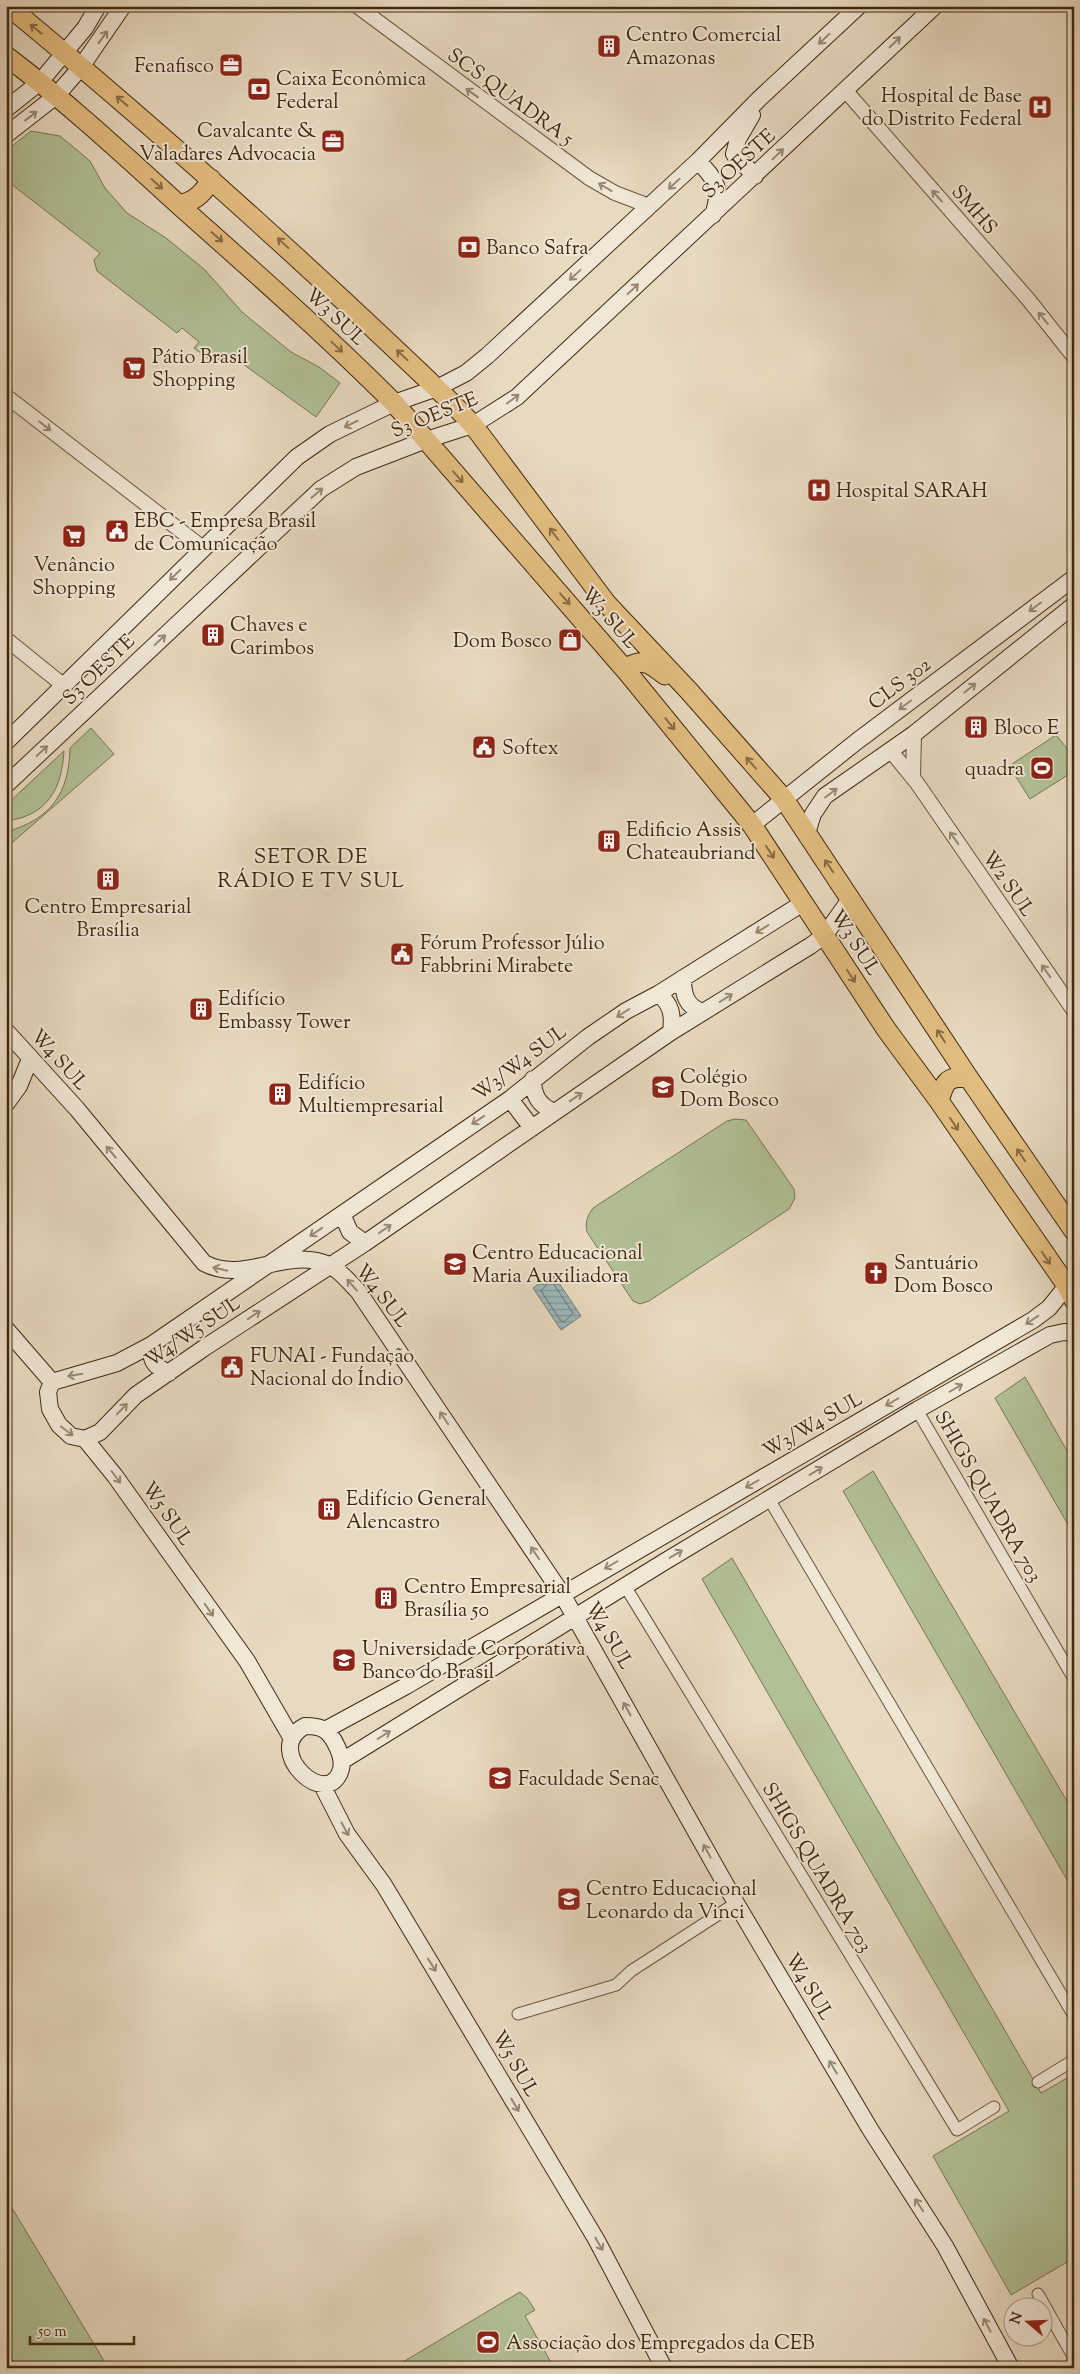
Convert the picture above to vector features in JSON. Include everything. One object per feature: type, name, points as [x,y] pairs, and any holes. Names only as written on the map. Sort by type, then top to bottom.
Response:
[{"type":"main road","name":"W3 SUL","points":[[8,6],[65,53],[278,239],[437,388],[473,425],[607,604],[688,691],[784,799],[968,1077],[1074,1231]]},
{"type":"main road","points":[[6,108],[40,82],[65,53],[98,6]]},
{"type":"main road","points":[[6,135],[56,96],[81,67],[123,6]]},
{"type":"main road","name":"S3 OESTE","points":[[6,785],[321,489],[356,468],[426,440],[473,425],[517,397],[935,6]]},
{"type":"main road","name":"S3 OESTE","points":[[6,742],[297,457],[330,434],[394,403],[437,388],[466,372],[487,356],[698,161],[760,99],[858,7]]},
{"type":"main road","name":"W3 SUL","points":[[6,56],[40,82],[261,276],[394,403],[628,673],[752,826],[886,1029],[1071,1288]]},
{"type":"main road","points":[[755,176],[734,154],[738,139],[760,99]]},
{"type":"main road","points":[[698,161],[711,174],[718,188],[718,199],[713,215]]},
{"type":"main road","points":[[180,205],[194,200],[202,194],[211,179]]},
{"type":"main road","name":"CLS 302","points":[[752,826],[856,742],[1074,578]]},
{"type":"main road","points":[[807,833],[813,814],[825,796],[914,734],[1074,605]]},
{"type":"main road","points":[[628,673],[634,664],[648,663],[688,691]]},
{"type":"main road","points":[[856,742],[890,750]]},
{"type":"main road","points":[[329,1265],[365,1243],[671,1032],[824,936],[851,898]]},
{"type":"main road","name":"W3/W4 SUL","points":[[267,1264],[510,1099],[588,1037],[626,1011],[658,994],[803,903]]},
{"type":"main road","points":[[683,978],[683,992],[688,1003],[695,1010],[703,1012]]},
{"type":"main road","points":[[658,994],[669,1004],[672,1018],[671,1032]]},
{"type":"main road","name":"W4 SUL","points":[[6,1031],[76,1109],[204,1263],[224,1271],[238,1271],[294,1260],[312,1261],[329,1265],[345,1276],[358,1291],[562,1594],[736,1903],[870,2129],[945,2246],[1011,2368]]},
{"type":"main road","points":[[6,1104],[19,1086],[30,1059]]},
{"type":"main road","points":[[939,1101],[947,1081],[954,1077],[968,1077]]},
{"type":"main road","points":[[534,1079],[533,1092],[538,1101],[554,1112]]},
{"type":"main road","points":[[510,1099],[532,1128]]},
{"type":"main road","points":[[342,1214],[350,1232],[365,1243]]},
{"type":"main road","name":"W4/W5 SUL","points":[[52,1382],[117,1363],[151,1345],[267,1264]]},
{"type":"main road","name":"W4/W5 SUL","points":[[85,1439],[100,1432],[136,1395],[168,1372],[329,1265]]},
{"type":"main road","name":"W3/W4 SUL","points":[[562,1594],[1033,1320],[1071,1288]]},
{"type":"main road","points":[[6,1329],[52,1382]]},
{"type":"main road","name":"W3/W4 SUL","points":[[576,1618],[625,1586],[769,1499],[982,1373],[1050,1335],[1064,1332],[1074,1333]]},
{"type":"main road","points":[[151,1345],[150,1356],[153,1363],[168,1372]]},
{"type":"main road","points":[[972,1356],[982,1373]]},
{"type":"main road","name":"W5 SUL","points":[[52,1382],[48,1392],[50,1409],[59,1425],[71,1436],[85,1439],[115,1476],[246,1661],[291,1737]]},
{"type":"main road","points":[[832,1438],[843,1455]]},
{"type":"main road","points":[[325,1730],[406,1686],[562,1594]]},
{"type":"main road","points":[[342,1761],[576,1618]]},
{"type":"main road","points":[[304,1726],[314,1726],[325,1730],[342,1761],[340,1772],[336,1778],[322,1785],[303,1777],[290,1750],[291,1737],[296,1730],[304,1726]]},
{"type":"main road","name":"W5 SUL","points":[[322,1785],[347,1834],[384,1885],[596,2239],[664,2368]]},
{"type":"street","name":"SCS QUADRA 5","points":[[357,6],[589,178],[615,193],[649,206]]},
{"type":"street","name":"SMHS","points":[[845,90],[1028,299],[1074,357]]},
{"type":"street","points":[[6,396],[203,548]]},
{"type":"street","points":[[6,639],[63,686]]},
{"type":"street","points":[[913,777],[914,734]]},
{"type":"street","name":"W2 SUL","points":[[890,750],[913,777],[1074,1011]]},
{"type":"street","name":"SHIGS QUADRA 703","points":[[918,1410],[1074,1679]]},
{"type":"street","points":[[769,1499],[1074,2016]]},
{"type":"street","name":"SHIGS QUADRA 703","points":[[625,1586],[957,2130],[994,2107]]},
{"type":"street","points":[[518,2014],[616,1985],[631,1971],[736,1903]]},
{"type":"street","points":[[1038,2082],[1074,2060]]},
{"type":"street","points":[[1038,2294],[1074,2358]]},
{"type":"green space","points":[[31,131],[60,136],[90,161],[105,188],[127,213],[166,238],[205,270],[242,312],[291,352],[319,367],[340,383],[316,417],[232,356],[212,361],[194,348],[199,342],[182,328],[177,333],[97,271],[94,260],[100,253],[6,180],[6,151]]},
{"type":"green space","points":[[91,728],[114,754],[6,848],[6,832],[35,820],[46,812],[54,802],[66,779],[70,748]]},
{"type":"green space","name":"quadra","points":[[1056,735],[1074,757],[1074,771],[1030,799],[1009,766]]},
{"type":"green space","points":[[64,751],[60,777],[56,789],[50,798],[42,807],[32,813],[6,821],[6,805]]},
{"type":"green space","points":[[735,1119],[746,1120],[794,1189],[795,1198],[789,1209],[649,1301],[640,1304],[633,1301],[587,1232],[586,1222],[589,1214],[593,1208],[727,1121]]},
{"type":"green space","points":[[1025,1377],[1074,1463],[1074,1535],[995,1398]]},
{"type":"green space","points":[[873,1471],[1074,1813],[1074,1892],[843,1491]]},
{"type":"green space","points":[[732,1558],[1041,2093],[1074,2074],[1074,2258],[1011,2295],[933,2156],[1009,2111],[702,1579]]},
{"type":"green space","points":[[6,2198],[97,2349],[108,2368],[6,2368]]},
{"type":"green space","name":"Associação dos Empregados da CEB","points":[[520,2292],[527,2298],[535,2310],[525,2316],[554,2368],[393,2368]]},
{"type":"water","points":[[553,1274],[581,1316],[561,1330],[533,1288]]},
{"type":"place","name":"Centro Comercial Amazonas","points":[[609,46]]},
{"type":"place","name":"Fenafisco","points":[[231,65]]},
{"type":"place","name":"Caixa Econômica Federal","points":[[259,89]]},
{"type":"place","name":"Hospital de Base do Distrito Federal","points":[[1040,107]]},
{"type":"place","name":"Cavalcante & Valadares Advocacia","points":[[333,141]]},
{"type":"place","name":"Banco Safra","points":[[469,247]]},
{"type":"place","name":"Pátio Brasil Shopping","points":[[134,368]]},
{"type":"place","name":"Hospital SARAH","points":[[819,490]]},
{"type":"place","name":"EBC - Empresa Brasil de Comunicação","points":[[117,531]]},
{"type":"place","name":"Venâncio Shopping","points":[[74,536]]},
{"type":"place","name":"Chaves e Carimbos","points":[[213,635]]},
{"type":"place","name":"Dom Bosco","points":[[570,640]]},
{"type":"place","name":"Bloco E","points":[[976,727]]},
{"type":"place","name":"Softex","points":[[484,747]]},
{"type":"place","name":"quadra","points":[[1042,768]]},
{"type":"place","name":"Edificio Assis Chateaubriand","points":[[609,841]]},
{"type":"place","name":"Centro Empresarial Brasília","points":[[108,879]]},
{"type":"place","name":"Fórum Professor Júlio Fabbrini Mirabete","points":[[402,954]]},
{"type":"place","name":"Edifício Embassy Tower","points":[[201,1009]]},
{"type":"place","name":"Colégio Dom Bosco","points":[[663,1087]]},
{"type":"place","name":"Edifício Multiempresarial","points":[[280,1094]]},
{"type":"place","name":"Centro Educacional Maria Auxiliadora","points":[[455,1264]]},
{"type":"place","name":"Santuário Dom Bosco","points":[[876,1273]]},
{"type":"place","name":"FUNAI - Fundação Nacional do Índio","points":[[232,1367]]},
{"type":"place","name":"Edifício General Alencastro","points":[[329,1509]]},
{"type":"place","name":"Centro Empresarial Brasília 50","points":[[386,1598]]},
{"type":"place","name":"Universidade Corporativa Banco do Brasil","points":[[344,1660]]},
{"type":"place","name":"Faculdade Senac","points":[[500,1778]]},
{"type":"place","name":"Centro Educacional Leonardo da Vinci","points":[[569,1899]]},
{"type":"place","name":"Associação dos Empregados da CEB","points":[[488,2342]]},
{"type":"district","name":"SETOR DE RÁDIO E TV SUL","points":[[311,868]]}]
